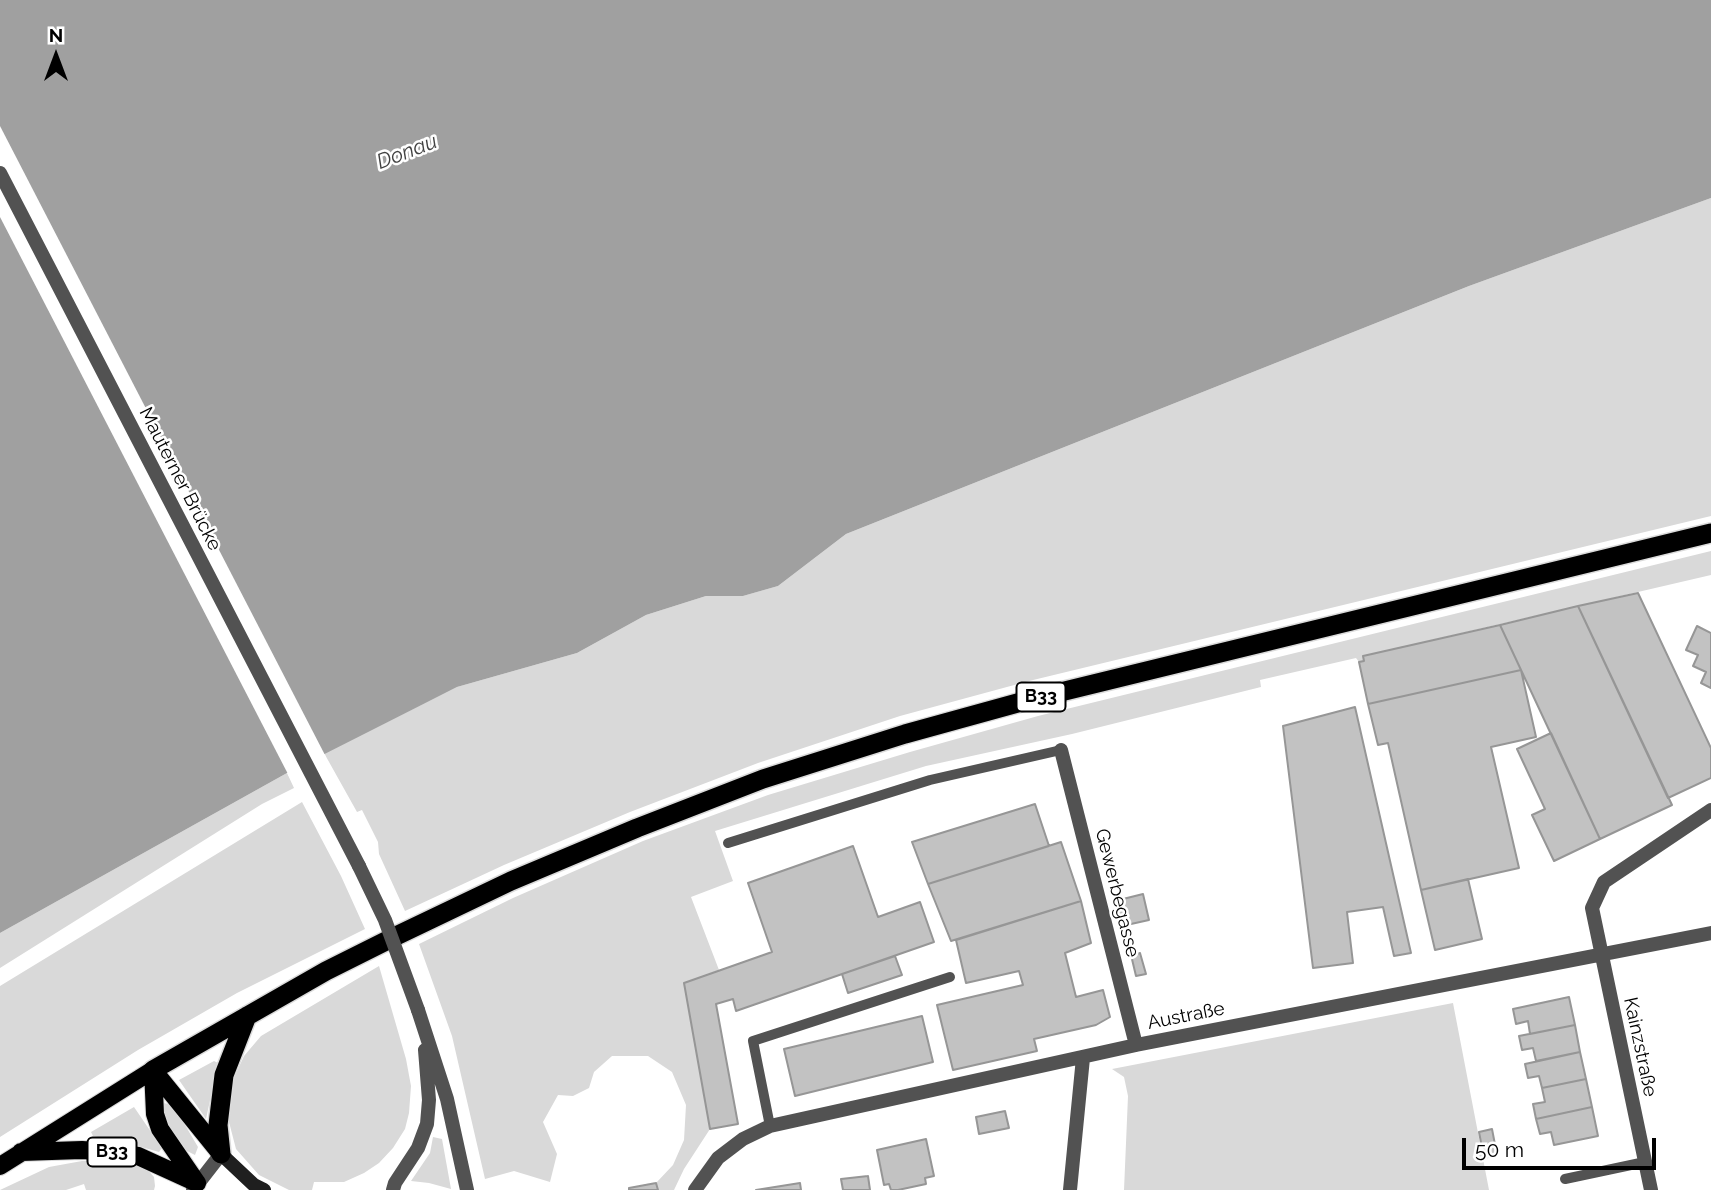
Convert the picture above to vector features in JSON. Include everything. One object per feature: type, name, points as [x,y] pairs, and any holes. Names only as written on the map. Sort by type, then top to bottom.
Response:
[{"type":"highway","name":"B33","points":[[153,1070],[326,971],[511,881],[763,779],[905,734],[1032,699],[1711,533]]},
{"type":"highway","points":[[220,1154],[218,1125],[224,1075],[247,1016]]},
{"type":"main road","name":"B33","points":[[0,1166],[153,1070],[155,1114],[160,1129],[198,1188]]},
{"type":"main road","points":[[153,1070],[220,1154],[254,1185],[264,1190]]},
{"type":"main road","name":"B33","points":[[21,1152],[111,1152],[138,1156],[198,1188]]},
{"type":"street","name":"Mauterner Brücke","points":[[0,173],[359,866],[385,920],[423,1028]]},
{"type":"street","name":"Gewerbegasse","points":[[1061,750],[1136,1045]]},
{"type":"street","name":"Kainzstraße","points":[[1651,1190],[1592,908],[1604,882],[1711,810]]},
{"type":"street","name":"Austraße","points":[[695,1190],[718,1158],[743,1139],[771,1126],[1136,1045],[1711,933]]},
{"type":"street","points":[[393,1190],[418,1148],[427,1124],[429,1100],[423,1028]]},
{"type":"street","points":[[423,1028],[447,1099],[467,1190]]},
{"type":"street","points":[[1070,1190],[1083,1058]]},
{"type":"street","points":[[198,1188],[220,1154]]},
{"type":"lane","points":[[728,843],[930,780],[1061,750]]},
{"type":"lane","points":[[771,1126],[752,1041],[950,977]]},
{"type":"lane","points":[[1565,1179],[1645,1162]]},
{"type":"shaded area","points":[[1711,198],[1711,516],[1029,681],[900,716],[758,763],[630,812],[504,865],[405,911],[379,854],[378,842],[362,810],[357,812],[324,753],[457,687],[577,653],[646,615],[706,596],[743,596],[778,586],[846,534],[1469,286]]},
{"type":"shaded area","points":[[1711,551],[1711,575],[1363,656],[1364,661],[1359,662],[1356,658],[1260,680],[1261,687],[1072,734],[926,766],[715,831],[733,881],[691,897],[719,970],[684,983],[710,1129],[674,1190],[658,1190],[656,1183],[673,1165],[684,1140],[686,1105],[672,1072],[648,1056],[612,1056],[594,1072],[589,1088],[573,1096],[558,1095],[543,1122],[557,1154],[550,1182],[514,1171],[485,1179],[452,1036],[419,944],[513,898],[643,841],[768,795],[1038,716]]},
{"type":"shaded area","points":[[287,773],[294,788],[262,804],[0,968],[0,933]]},
{"type":"shaded area","points":[[302,802],[365,929],[237,993],[138,1050],[0,1137],[0,986]]},
{"type":"shaded area","points":[[379,966],[406,1059],[411,1086],[405,1129],[393,1148],[379,1163],[364,1173],[344,1182],[314,1182],[312,1190],[289,1190],[259,1175],[236,1149],[229,1122],[233,1080],[244,1056],[261,1036]]},
{"type":"shaded area","points":[[1453,1003],[1489,1190],[1124,1190],[1128,1096],[1124,1077],[1112,1069]]},
{"type":"shaded area","points":[[214,1061],[218,1063],[206,1119],[179,1080]]},
{"type":"shaded area","points":[[163,1103],[175,1108],[198,1147],[195,1155],[185,1150],[163,1118]]},
{"type":"shaded area","points":[[134,1107],[162,1148],[159,1152],[93,1136],[91,1132]]},
{"type":"shaded area","points":[[433,1137],[442,1139],[451,1189],[411,1181],[430,1153]]},
{"type":"shaded area","points":[[82,1161],[108,1161],[147,1169],[154,1177],[154,1190],[86,1190],[84,1184],[66,1190],[0,1190],[49,1167]]},
{"type":"water","name":"Donau","points":[[0,0],[1711,0],[1711,198],[1469,286],[846,534],[778,586],[743,596],[706,596],[646,615],[577,653],[457,687],[287,773],[0,933]]},
{"type":"pier","points":[[0,126],[326,757],[289,776],[0,217]]},
{"type":"building","points":[[1638,593],[1711,748],[1711,778],[1668,798],[1578,606]]},
{"type":"building","points":[[1578,606],[1672,805],[1600,839],[1500,625]]},
{"type":"building","points":[[1500,625],[1521,670],[1368,704],[1359,662],[1364,661],[1363,656]]},
{"type":"building","points":[[1697,626],[1711,633],[1711,688],[1701,683],[1706,672],[1693,666],[1698,655],[1686,650]]},
{"type":"building","points":[[1521,670],[1536,737],[1491,747],[1519,868],[1421,890],[1388,743],[1378,745],[1368,704]]},
{"type":"building","points":[[1355,707],[1411,953],[1394,956],[1383,907],[1347,912],[1353,963],[1313,968],[1283,726]]},
{"type":"building","points":[[1551,733],[1600,839],[1554,861],[1532,815],[1545,809],[1517,749]]},
{"type":"building","points":[[1035,804],[1049,846],[928,884],[912,842]]},
{"type":"building","points":[[1061,842],[1081,901],[951,941],[928,884]]},
{"type":"building","points":[[853,846],[878,917],[920,902],[934,942],[736,1011],[733,999],[716,1004],[738,1124],[710,1129],[684,983],[772,952],[748,883]]},
{"type":"building","points":[[1468,879],[1482,939],[1435,950],[1421,890]]},
{"type":"building","points":[[1143,894],[1149,920],[1122,926],[1115,901]]},
{"type":"building","points":[[1081,901],[1091,943],[1065,953],[1076,997],[1103,990],[1110,1017],[1096,1025],[1034,1039],[1037,1051],[953,1070],[937,1005],[1023,985],[1019,971],[966,983],[956,940]]},
{"type":"building","points":[[1140,953],[1146,974],[1136,976],[1131,955]]},
{"type":"building","points":[[895,956],[902,975],[848,993],[842,974]]},
{"type":"building","points":[[1569,997],[1575,1025],[1530,1034],[1528,1021],[1516,1024],[1513,1009]]},
{"type":"building","points":[[922,1016],[933,1062],[795,1096],[784,1049]]},
{"type":"building","points":[[1575,1025],[1580,1052],[1536,1061],[1533,1048],[1522,1050],[1519,1036]]},
{"type":"building","points":[[1580,1052],[1586,1079],[1542,1088],[1539,1076],[1528,1078],[1525,1064]]},
{"type":"building","points":[[1586,1079],[1592,1107],[1536,1119],[1533,1104],[1545,1102],[1542,1088]]},
{"type":"building","points":[[1592,1107],[1598,1136],[1554,1145],[1551,1132],[1540,1134],[1536,1119]]},
{"type":"building","points":[[1005,1111],[1009,1128],[979,1134],[976,1117]]},
{"type":"building","points":[[1492,1129],[1497,1155],[1484,1158],[1479,1132]]},
{"type":"building","points":[[926,1139],[934,1176],[925,1178],[926,1184],[898,1190],[891,1190],[889,1184],[884,1185],[877,1150]]},
{"type":"building","points":[[868,1176],[870,1190],[843,1190],[841,1179]]},
{"type":"building","points":[[656,1183],[658,1190],[629,1190],[629,1188]]},
{"type":"building","points":[[800,1183],[801,1190],[756,1190]]}]
